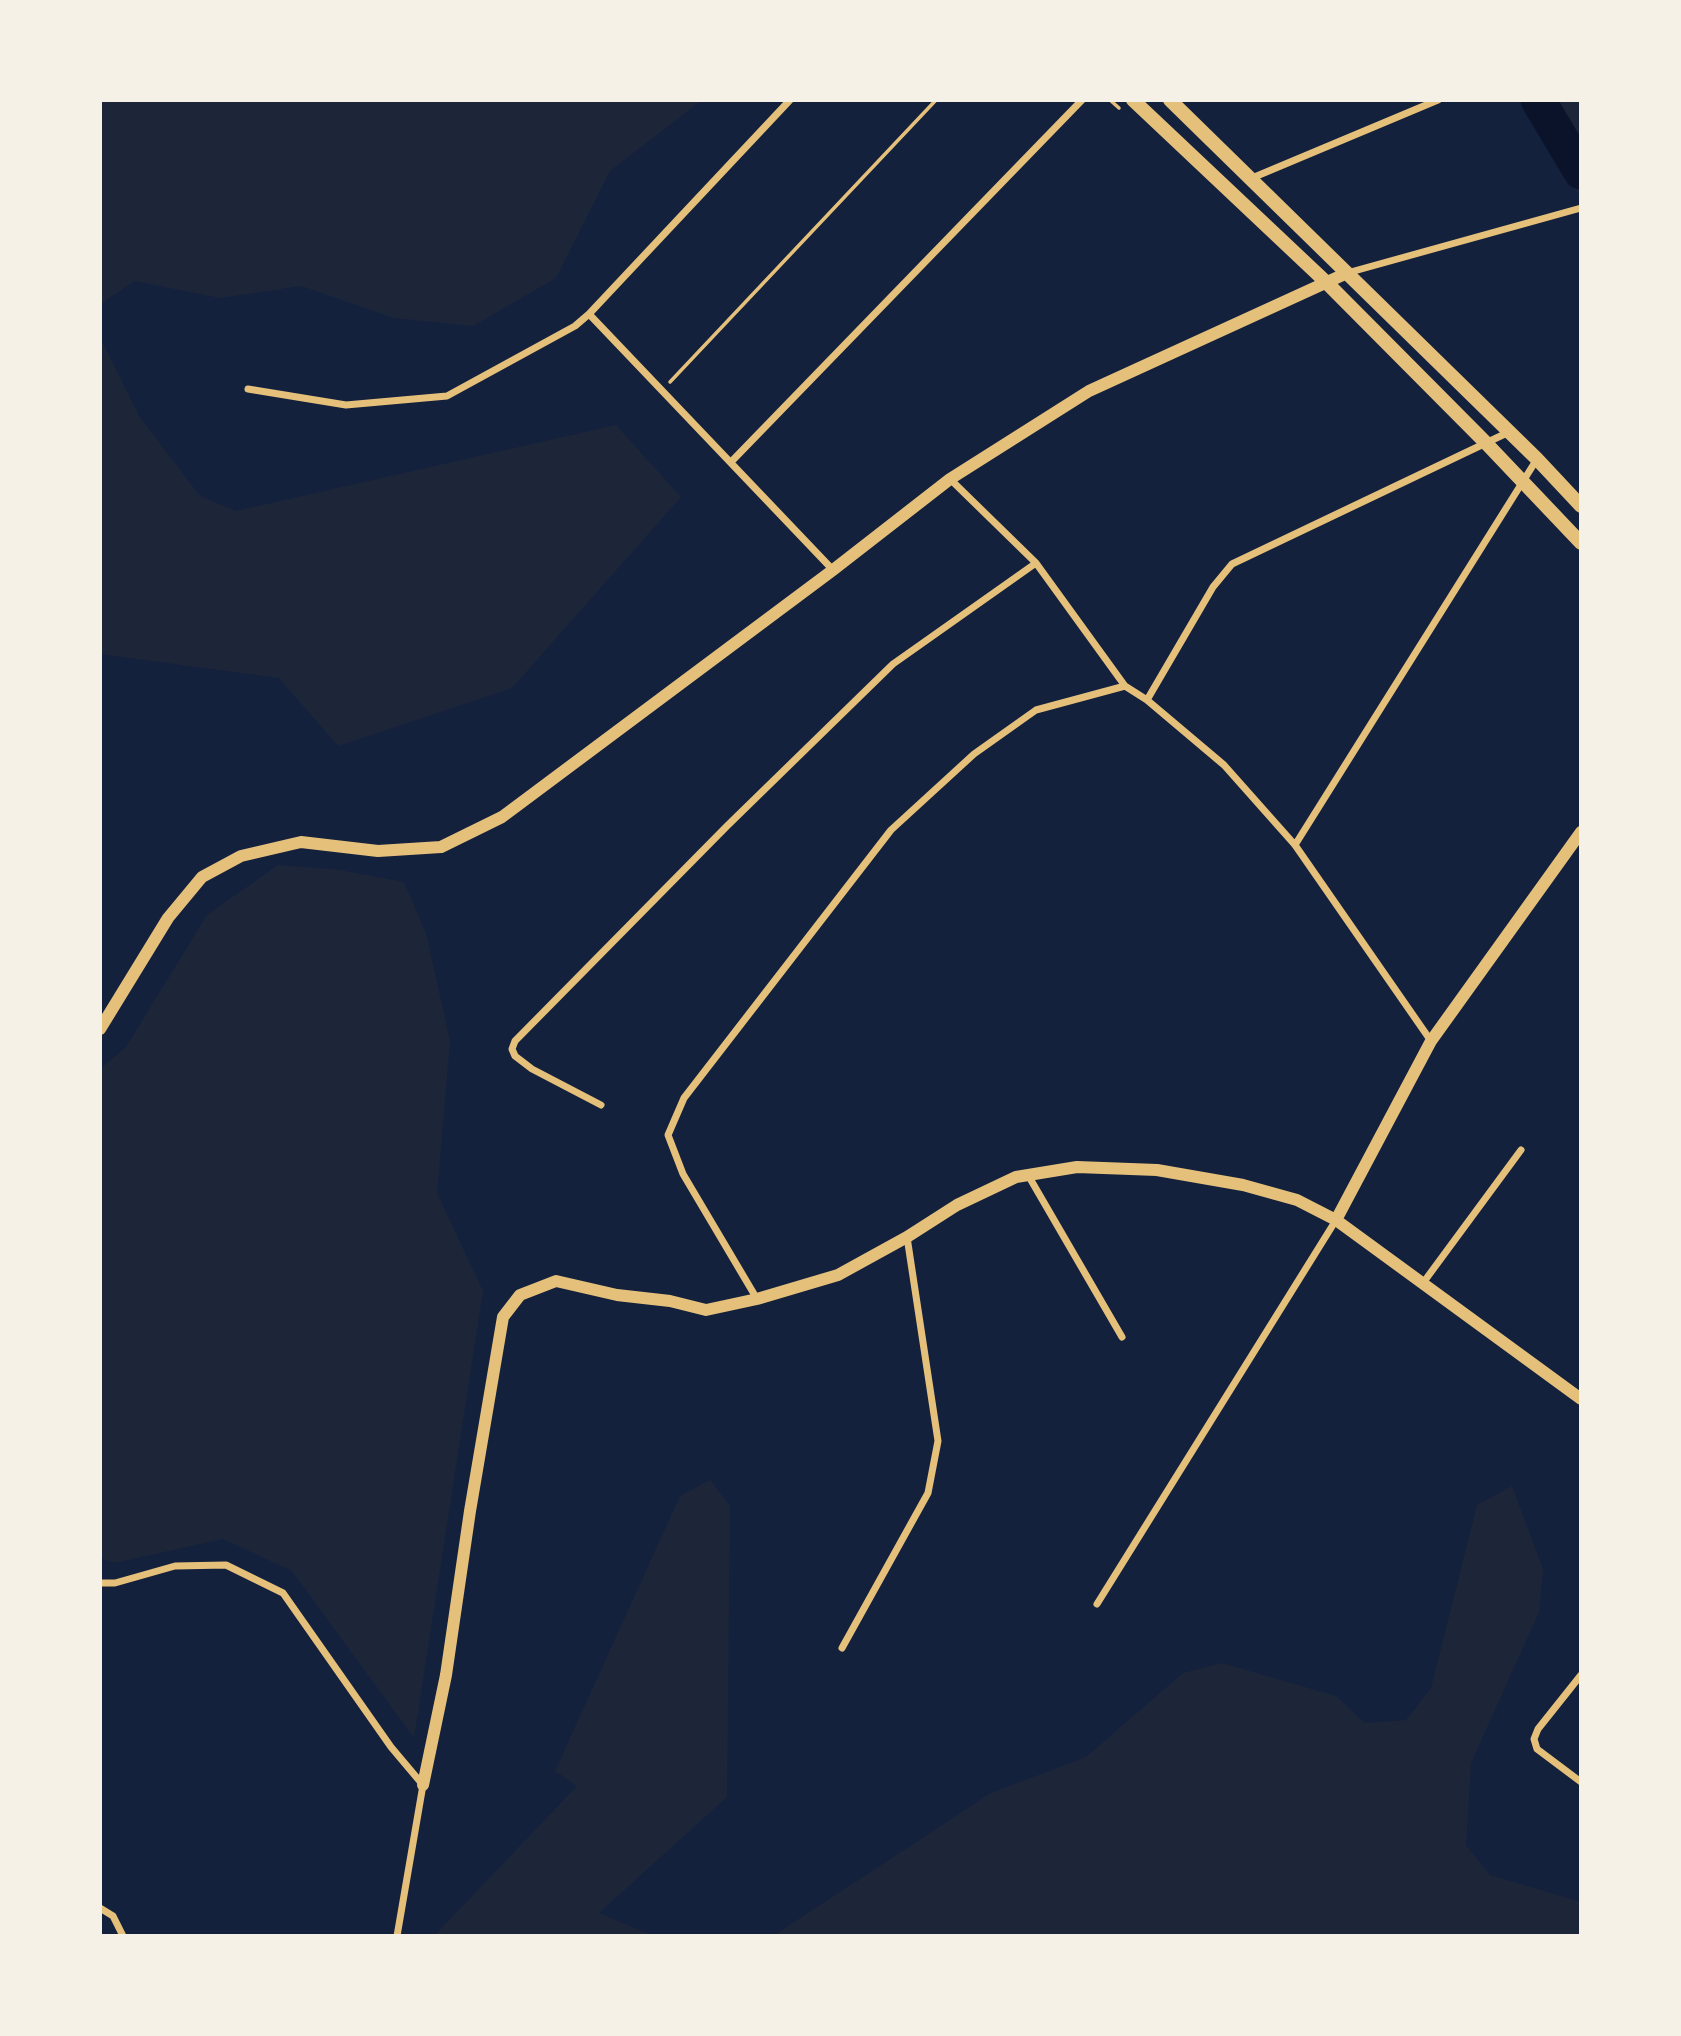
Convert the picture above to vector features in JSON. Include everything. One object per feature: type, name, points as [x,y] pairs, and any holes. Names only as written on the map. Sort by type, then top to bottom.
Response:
[{"type":"main road","points":[[1133,100],[1327,283],[1581,543]]},
{"type":"main road","points":[[1170,100],[1581,506]]},
{"type":"street","points":[[248,389],[346,404],[447,396],[575,326],[589,314],[790,100]]},
{"type":"street","points":[[730,462],[1082,100]]},
{"type":"street","points":[[1251,178],[1438,100]]},
{"type":"street","points":[[100,1029],[169,918],[202,877],[241,856],[301,842],[379,851],[441,847],[502,817],[834,570],[950,479],[1088,391],[1347,273],[1581,208]]},
{"type":"street","points":[[589,314],[834,570]]},
{"type":"street","points":[[1147,700],[1213,587],[1232,564],[1509,432]]},
{"type":"street","points":[[1295,845],[1536,459]]},
{"type":"street","points":[[950,479],[1035,563],[1125,687],[1147,700],[1224,765],[1295,845],[1431,1041]]},
{"type":"street","points":[[601,1105],[552,1080],[515,1056],[512,1049],[515,1041],[727,825],[893,664],[1035,563]]},
{"type":"street","points":[[757,1299],[683,1174],[668,1135],[684,1098],[891,830],[975,754],[1035,710],[1125,687]]},
{"type":"street","points":[[1097,1604],[1336,1220],[1431,1041],[1579,839]]},
{"type":"street","points":[[1423,1283],[1521,1150]]},
{"type":"street","points":[[397,1936],[446,1675],[478,1460],[503,1317],[520,1295],[556,1282],[706,1310],[757,1299],[838,1275],[907,1237],[957,1205],[1016,1177],[1077,1167],[1157,1170],[1243,1185],[1297,1200],[1336,1220],[1581,1399]]},
{"type":"street","points":[[1028,1175],[1122,1337]]},
{"type":"street","points":[[842,1648],[928,1493],[938,1441],[907,1237]]},
{"type":"street","points":[[100,1583],[115,1583],[175,1566],[226,1565],[283,1593],[391,1747],[424,1785]]},
{"type":"street","points":[[1581,1675],[1538,1729],[1534,1739],[1537,1749],[1581,1782]]},
{"type":"street","points":[[100,1908],[113,1916],[122,1936]]},
{"type":"path","points":[[661,391],[936,100]]},
{"type":"shaded area","points":[[100,100],[702,100],[610,171],[556,278],[473,326],[394,318],[301,286],[220,298],[134,281],[102,303],[102,341],[139,416],[200,496],[236,511],[616,425],[681,497],[512,688],[338,746],[279,678],[100,654]]},
{"type":"shaded area","points":[[1522,100],[1581,100],[1581,198]]},
{"type":"shaded area","points":[[278,865],[340,870],[404,882],[426,933],[450,1041],[437,1193],[483,1291],[414,1738],[292,1571],[223,1539],[114,1563],[100,1558],[100,1069],[126,1047],[207,915]]},
{"type":"shaded area","points":[[710,1480],[730,1506],[727,1797],[599,1913],[653,1936],[434,1936],[577,1786],[555,1771],[680,1496]]},
{"type":"shaded area","points":[[1512,1486],[1543,1569],[1539,1612],[1471,1763],[1466,1845],[1490,1875],[1581,1902],[1581,1936],[773,1936],[991,1793],[1086,1757],[1183,1673],[1222,1663],[1336,1696],[1365,1723],[1406,1720],[1431,1688],[1477,1505]]},
{"type":"waterway","points":[[1538,100],[1581,172]]}]
